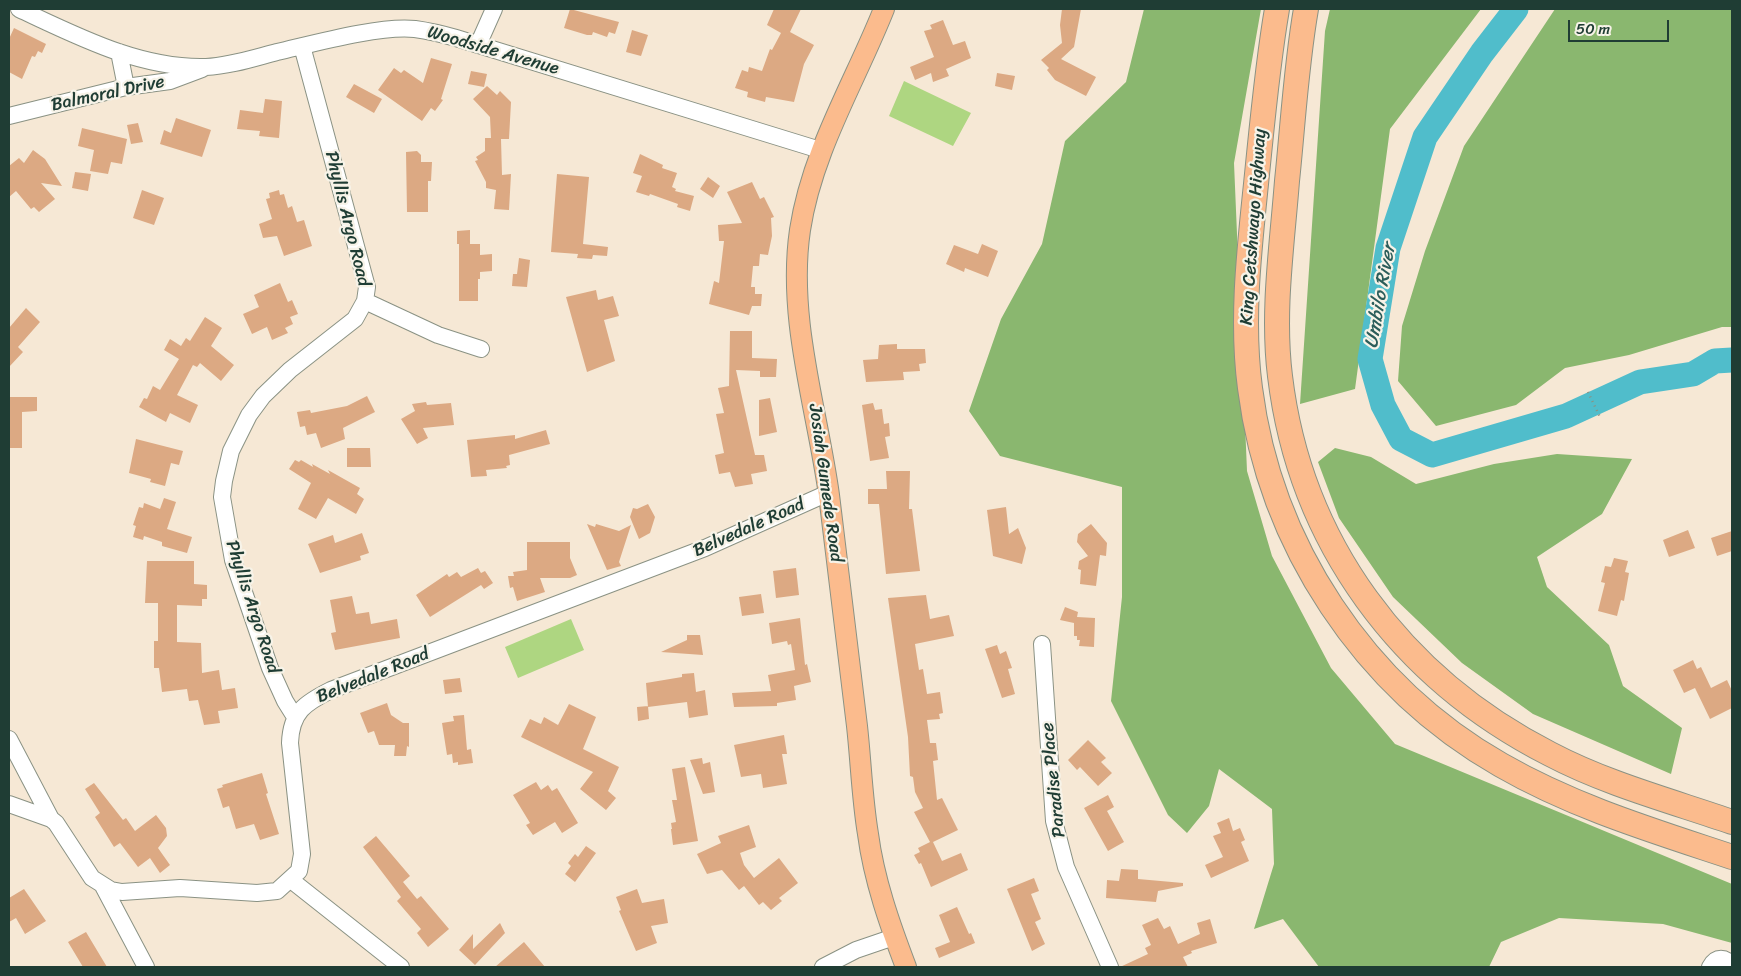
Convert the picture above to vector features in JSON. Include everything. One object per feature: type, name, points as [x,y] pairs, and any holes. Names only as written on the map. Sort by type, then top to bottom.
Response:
[{"type":"highway","name":"King Cetshwayo Highway","points":[[1277,9],[1269,54],[1248,264],[1246,332],[1249,386],[1256,431],[1271,483],[1297,546],[1342,622],[1366,653],[1421,708],[1461,739],[1499,764],[1538,786],[1600,812],[1732,857]]},
{"type":"highway","name":"King Cetshwayo Highway","points":[[1306,9],[1298,61],[1277,325],[1280,375],[1288,422],[1300,468],[1316,511],[1332,543],[1362,592],[1388,629],[1420,664],[1460,697],[1504,727],[1550,754],[1597,775],[1732,822]]},
{"type":"main road","name":"Josiah Gumede Road","points":[[884,9],[866,54],[820,150],[807,190],[800,232],[798,289],[801,332],[828,493],[868,836],[894,936],[906,967]]},
{"type":"street","name":"Woodside Avenue","points":[[19,9],[73,34],[119,52],[166,64],[206,67],[378,32],[413,29],[478,45],[820,150]]},
{"type":"street","points":[[478,45],[494,9]]},
{"type":"street","name":"Phyllis Argo Road","points":[[295,717],[285,701],[270,668],[233,560],[222,497],[231,451],[249,415],[263,396],[290,370],[355,319],[365,301],[367,287],[302,46]]},
{"type":"street","points":[[119,52],[126,87]]},
{"type":"street","name":"Balmoral Drive","points":[[9,116],[126,87],[170,81],[206,67]]},
{"type":"street","points":[[365,301],[438,335],[481,349]]},
{"type":"street","name":"Belvedale Road","points":[[295,717],[301,708],[331,690],[705,548],[828,493]]},
{"type":"street","name":"Paradise Place","points":[[1042,644],[1054,821],[1066,867],[1110,967]]},
{"type":"street","points":[[9,739],[51,819],[63,831],[92,878],[103,886],[122,892],[180,888],[257,893],[277,891],[299,871],[302,854],[290,743],[290,728],[295,717]]},
{"type":"street","points":[[9,804],[51,819]]},
{"type":"street","points":[[291,880],[401,967]]},
{"type":"street","points":[[103,886],[146,967]]},
{"type":"street","points":[[823,967],[856,950],[894,936]]},
{"type":"street","points":[[1710,967],[1716,960],[1721,958],[1727,960],[1732,967]]},
{"type":"path","points":[[1588,392],[1600,417]]},
{"type":"green space","points":[[1144,9],[1261,9],[1234,163],[1247,471],[1272,556],[1331,668],[1395,744],[1732,884],[1732,943],[1663,924],[1559,918],[1501,942],[1489,967],[1319,967],[1283,919],[1254,929],[1274,864],[1272,809],[1219,769],[1209,806],[1187,833],[1168,815],[1111,701],[1122,597],[1122,487],[1000,456],[969,411],[1001,319],[1042,244],[1065,141],[1126,82]]},
{"type":"green space","points":[[1330,9],[1481,9],[1390,129],[1355,389],[1300,404],[1325,31]]},
{"type":"green space","points":[[1555,9],[1732,9],[1732,327],[1722,327],[1629,355],[1565,368],[1516,405],[1436,426],[1398,381],[1402,326],[1425,251],[1464,146]]},
{"type":"green space","points":[[904,81],[971,113],[953,146],[889,116]]},
{"type":"green space","points":[[1335,448],[1371,457],[1416,484],[1494,464],[1557,454],[1632,459],[1602,514],[1537,557],[1547,587],[1609,645],[1623,686],[1682,728],[1671,774],[1533,714],[1462,663],[1393,597],[1339,518],[1318,462]]},
{"type":"green space","points":[[571,619],[584,650],[518,678],[505,647]]},
{"type":"building","points":[[570,9],[619,22],[615,34],[609,32],[607,37],[593,32],[592,35],[587,35],[564,28]]},
{"type":"building","points":[[774,9],[801,9],[790,32],[814,45],[804,64],[794,102],[766,97],[765,102],[747,97],[748,92],[735,88],[742,70],[748,72],[749,67],[762,71],[770,49],[772,50],[781,33],[767,25]]},
{"type":"building","points":[[1062,9],[1081,9],[1074,47],[1061,59],[1096,77],[1086,96],[1055,80],[1047,70],[1049,68],[1041,60],[1062,43],[1060,25]]},
{"type":"building","points":[[943,20],[953,45],[965,41],[971,58],[946,69],[949,76],[933,82],[931,73],[915,80],[910,67],[934,57],[924,31],[932,29],[930,25]]},
{"type":"building","points":[[14,28],[46,44],[42,53],[38,51],[35,57],[32,56],[22,79],[9,72],[9,39]]},
{"type":"building","points":[[632,30],[648,35],[641,56],[626,52]]},
{"type":"building","points":[[431,58],[452,64],[441,99],[443,100],[435,111],[431,108],[422,121],[378,90],[394,68],[401,73],[404,70],[423,83]]},
{"type":"building","points":[[471,71],[487,74],[484,87],[468,84]]},
{"type":"building","points":[[997,73],[1015,76],[1012,90],[995,86]]},
{"type":"building","points":[[354,84],[382,99],[374,113],[346,97]]},
{"type":"building","points":[[487,86],[497,95],[500,91],[511,102],[509,139],[501,139],[502,175],[511,174],[509,210],[494,209],[496,190],[486,188],[486,182],[475,161],[478,160],[476,157],[485,151],[485,138],[491,138],[490,117],[473,99]]},
{"type":"building","points":[[265,99],[282,101],[279,138],[259,136],[260,131],[237,129],[240,110],[263,113]]},
{"type":"building","points":[[176,118],[211,130],[202,157],[160,144],[164,130],[171,133]]},
{"type":"building","points":[[138,123],[143,142],[131,144],[127,125]]},
{"type":"building","points":[[82,128],[127,139],[122,164],[111,162],[108,174],[90,171],[94,150],[78,146]]},
{"type":"building","points":[[33,150],[45,159],[62,186],[41,183],[55,199],[39,212],[34,207],[31,209],[16,191],[9,197],[9,166],[19,158],[24,163]]},
{"type":"building","points":[[417,151],[421,155],[421,162],[432,162],[431,181],[428,181],[428,212],[407,212],[406,152]]},
{"type":"building","points":[[640,154],[663,165],[662,168],[677,173],[672,187],[676,189],[675,191],[694,196],[690,211],[677,207],[678,204],[650,194],[649,196],[636,192],[642,176],[633,173]]},
{"type":"building","points":[[75,172],[91,174],[88,191],[72,188]]},
{"type":"building","points":[[557,174],[589,177],[583,244],[608,247],[607,256],[593,255],[592,259],[577,258],[578,254],[551,252]]},
{"type":"building","points":[[708,177],[720,186],[713,198],[700,189]]},
{"type":"building","points":[[752,182],[760,199],[764,197],[774,217],[771,218],[772,236],[768,255],[760,254],[759,266],[753,266],[751,287],[755,287],[755,294],[762,294],[761,306],[752,306],[749,315],[709,304],[714,281],[719,283],[724,241],[719,241],[718,225],[742,223],[727,192]]},
{"type":"building","points":[[142,190],[164,198],[154,225],[133,218]]},
{"type":"building","points":[[279,190],[280,195],[284,194],[288,208],[292,206],[297,222],[304,220],[312,246],[284,256],[277,236],[263,238],[259,224],[272,219],[266,199],[270,198],[269,193]]},
{"type":"building","points":[[470,230],[470,244],[480,244],[480,255],[492,254],[492,271],[480,272],[480,279],[478,279],[478,301],[459,301],[459,244],[457,244],[457,231]]},
{"type":"building","points":[[982,244],[998,251],[988,277],[965,268],[964,272],[946,264],[954,245],[978,254]]},
{"type":"building","points":[[519,258],[530,260],[527,287],[512,286],[513,274],[517,274]]},
{"type":"building","points":[[280,283],[288,302],[292,300],[298,314],[290,317],[293,324],[285,328],[288,333],[272,340],[267,327],[252,334],[243,314],[259,307],[254,295]]},
{"type":"building","points":[[596,290],[598,300],[613,296],[619,316],[604,320],[615,361],[587,372],[566,297]]},
{"type":"building","points":[[26,308],[40,322],[18,347],[23,352],[9,367],[9,328]]},
{"type":"building","points":[[205,317],[222,328],[211,346],[234,365],[221,381],[200,363],[197,367],[193,365],[177,395],[198,405],[190,423],[170,413],[166,422],[139,407],[144,398],[147,399],[153,386],[160,390],[179,359],[164,350],[170,339],[181,346],[186,338],[190,341]]},
{"type":"building","points":[[730,331],[752,331],[752,358],[777,359],[776,377],[760,377],[760,371],[736,370],[755,455],[764,455],[767,471],[751,474],[753,484],[735,487],[730,472],[719,474],[715,455],[724,453],[716,414],[724,413],[718,388],[729,386]]},
{"type":"building","points":[[897,344],[897,349],[925,349],[926,363],[919,364],[920,371],[903,372],[904,380],[866,382],[863,360],[878,359],[879,345]]},
{"type":"building","points":[[367,396],[375,412],[343,428],[345,439],[321,448],[316,433],[307,435],[305,426],[300,427],[297,412],[310,410],[311,413],[347,406]]},
{"type":"building","points":[[9,397],[37,397],[37,411],[22,412],[22,448],[9,448]]},
{"type":"building","points":[[770,398],[777,432],[759,436],[759,400]]},
{"type":"building","points":[[426,402],[427,405],[451,403],[454,425],[423,428],[428,438],[417,444],[401,419],[415,411],[412,404]]},
{"type":"building","points":[[873,403],[875,410],[882,409],[884,424],[889,423],[890,436],[885,437],[889,458],[870,461],[862,405]]},
{"type":"building","points":[[546,430],[550,444],[509,455],[510,465],[506,466],[507,468],[486,470],[487,476],[471,477],[467,440],[515,435],[515,439]]},
{"type":"building","points":[[136,439],[183,451],[179,465],[171,463],[165,486],[150,482],[151,479],[129,473]]},
{"type":"building","points":[[347,448],[370,448],[371,467],[347,467]]},
{"type":"building","points":[[295,460],[299,462],[301,460],[313,467],[312,464],[330,474],[328,470],[360,488],[357,494],[364,499],[356,514],[328,498],[316,519],[298,509],[311,483],[289,469]]},
{"type":"building","points":[[886,471],[910,471],[909,509],[912,509],[920,571],[886,574],[879,504],[868,504],[868,489],[887,489]]},
{"type":"building","points":[[164,498],[176,502],[167,529],[192,537],[187,553],[162,546],[162,542],[144,536],[143,540],[133,537],[136,526],[133,525],[139,507],[143,508],[144,503],[160,509]]},
{"type":"building","points":[[648,504],[655,517],[650,533],[639,539],[630,517],[633,508],[637,509]]},
{"type":"building","points":[[1006,507],[1009,534],[1018,528],[1026,548],[1022,564],[993,556],[987,510]]},
{"type":"building","points":[[587,524],[595,527],[596,524],[619,531],[631,525],[619,562],[621,566],[607,570]]},
{"type":"building","points":[[1091,524],[1107,543],[1106,556],[1100,555],[1096,586],[1080,584],[1081,570],[1078,569],[1079,561],[1088,556],[1077,542],[1078,534]]},
{"type":"building","points":[[1688,530],[1695,548],[1669,557],[1663,540]]},
{"type":"building","points":[[1732,531],[1732,551],[1717,556],[1711,538]]},
{"type":"building","points":[[362,533],[369,553],[360,556],[361,560],[320,573],[308,544],[333,535],[335,543]]},
{"type":"building","points":[[527,542],[570,542],[570,558],[577,575],[570,578],[540,578],[545,592],[517,601],[513,587],[510,588],[508,576],[514,576],[513,572],[527,570]]},
{"type":"building","points":[[1614,558],[1628,561],[1625,572],[1629,573],[1624,601],[1621,600],[1617,616],[1598,611],[1605,583],[1601,582],[1605,566],[1611,567]]},
{"type":"building","points":[[147,561],[194,561],[194,584],[207,585],[207,599],[202,599],[202,606],[177,605],[177,642],[201,643],[202,673],[219,670],[222,690],[235,688],[238,708],[218,711],[220,723],[204,725],[198,700],[189,701],[187,689],[162,692],[159,668],[154,668],[154,641],[158,641],[158,603],[145,603]]},
{"type":"building","points":[[478,568],[481,573],[485,571],[493,583],[484,589],[481,585],[430,617],[416,595],[447,574],[449,577],[457,572],[461,577]]},
{"type":"building","points":[[796,568],[799,595],[776,598],[773,571]]},
{"type":"building","points":[[761,594],[764,613],[742,616],[739,597]]},
{"type":"building","points":[[926,595],[930,619],[949,615],[954,636],[915,644],[919,670],[923,669],[927,694],[940,692],[943,713],[939,714],[940,719],[927,720],[930,743],[936,743],[938,760],[933,761],[937,800],[942,798],[958,830],[933,842],[942,861],[961,853],[968,870],[931,887],[921,863],[919,864],[914,855],[920,852],[918,848],[930,842],[914,812],[923,808],[915,792],[913,777],[910,776],[908,737],[888,598]]},
{"type":"building","points":[[352,596],[356,614],[369,612],[371,624],[397,619],[400,638],[335,650],[331,633],[336,632],[330,600]]},
{"type":"building","points":[[1065,607],[1078,612],[1077,617],[1095,618],[1094,647],[1079,646],[1080,640],[1077,640],[1077,636],[1074,636],[1074,623],[1060,620]]},
{"type":"building","points":[[800,618],[805,665],[807,664],[811,682],[794,686],[796,700],[777,703],[777,706],[734,707],[732,693],[771,691],[768,675],[795,670],[791,644],[788,645],[787,641],[772,644],[769,623]]},
{"type":"building","points":[[687,635],[700,635],[703,655],[661,652],[687,640]]},
{"type":"building","points":[[997,645],[1000,654],[1006,651],[1012,668],[1008,669],[1015,694],[1002,698],[985,649]]},
{"type":"building","points":[[1693,660],[1697,669],[1701,667],[1711,688],[1727,680],[1732,691],[1732,708],[1710,719],[1695,688],[1684,693],[1673,670]]},
{"type":"building","points":[[694,673],[696,692],[705,690],[708,715],[689,718],[687,702],[648,707],[646,683]]},
{"type":"building","points":[[460,678],[462,692],[445,694],[443,680]]},
{"type":"building","points":[[387,703],[391,715],[403,723],[409,723],[409,747],[407,746],[406,756],[394,756],[395,745],[379,745],[374,731],[368,733],[360,713]]},
{"type":"building","points":[[569,704],[596,717],[583,749],[619,767],[608,791],[616,798],[606,810],[580,789],[593,772],[521,737],[530,719],[541,724],[544,717],[558,725]]},
{"type":"building","points":[[648,706],[649,719],[638,721],[637,707]]},
{"type":"building","points":[[464,715],[467,750],[471,749],[473,763],[458,765],[458,762],[453,763],[452,754],[447,755],[442,723],[454,721],[453,716]]},
{"type":"building","points":[[784,735],[787,754],[782,754],[787,784],[763,788],[761,774],[741,777],[734,745]]},
{"type":"building","points":[[1088,740],[1106,758],[1101,762],[1112,773],[1098,786],[1080,767],[1077,770],[1068,760]]},
{"type":"building","points":[[702,758],[703,764],[710,762],[715,792],[703,794],[690,760]]},
{"type":"building","points":[[685,767],[698,841],[673,845],[671,823],[676,822],[672,800],[677,800],[672,769]]},
{"type":"building","points":[[262,773],[268,793],[266,794],[279,834],[260,840],[254,824],[236,829],[229,806],[223,808],[217,789],[223,787],[222,785]]},
{"type":"building","points":[[536,782],[541,790],[548,785],[552,791],[557,788],[578,823],[562,833],[555,822],[533,835],[526,825],[530,823],[513,795]]},
{"type":"building","points":[[94,783],[123,820],[126,818],[135,831],[156,815],[166,828],[167,836],[158,848],[170,865],[160,873],[150,858],[138,867],[120,843],[114,847],[95,817],[100,813],[85,789]]},
{"type":"building","points":[[1108,795],[1114,807],[1107,811],[1124,842],[1108,851],[1084,808]]},
{"type":"building","points":[[1229,818],[1233,831],[1240,828],[1245,840],[1241,842],[1249,861],[1211,878],[1205,865],[1223,857],[1213,836],[1221,833],[1217,823]]},
{"type":"building","points":[[749,825],[756,847],[740,853],[744,865],[754,878],[779,858],[798,883],[779,898],[782,901],[771,910],[763,902],[759,905],[744,886],[739,890],[722,870],[707,874],[697,854],[721,843],[718,836]]},
{"type":"building","points":[[376,836],[410,876],[403,882],[417,899],[421,896],[449,929],[428,947],[417,933],[421,929],[397,901],[401,897],[363,847]]},
{"type":"building","points":[[586,846],[596,853],[575,882],[565,874],[571,866],[568,863],[575,854],[578,857]]},
{"type":"building","points":[[1121,869],[1138,870],[1138,879],[1183,883],[1183,886],[1158,891],[1156,902],[1106,898],[1107,880],[1119,881]]},
{"type":"building","points":[[1034,878],[1039,891],[1031,894],[1041,919],[1035,922],[1045,944],[1032,951],[1007,889]]},
{"type":"building","points":[[24,889],[46,921],[25,934],[16,918],[9,922],[9,898]]},
{"type":"building","points":[[637,889],[642,903],[664,899],[668,923],[651,926],[657,943],[636,951],[619,911],[621,910],[616,897]]},
{"type":"building","points":[[957,907],[975,943],[939,958],[935,948],[950,942],[939,915]]},
{"type":"building","points":[[1158,918],[1164,929],[1170,926],[1178,944],[1200,934],[1197,923],[1210,919],[1217,943],[1191,951],[1192,953],[1183,957],[1188,967],[1120,967],[1148,954],[1145,948],[1151,945],[1142,925]]},
{"type":"building","points":[[500,923],[505,933],[475,965],[459,950],[473,934],[473,949]]},
{"type":"building","points":[[86,932],[107,967],[83,967],[68,942]]},
{"type":"building","points":[[524,942],[545,967],[495,967]]},
{"type":"waterway","name":"Umbilo River","points":[[1516,9],[1482,53],[1425,137],[1388,248],[1370,359],[1383,405],[1401,439],[1432,455],[1566,416],[1640,382],[1693,374],[1715,361],[1732,360]]}]
